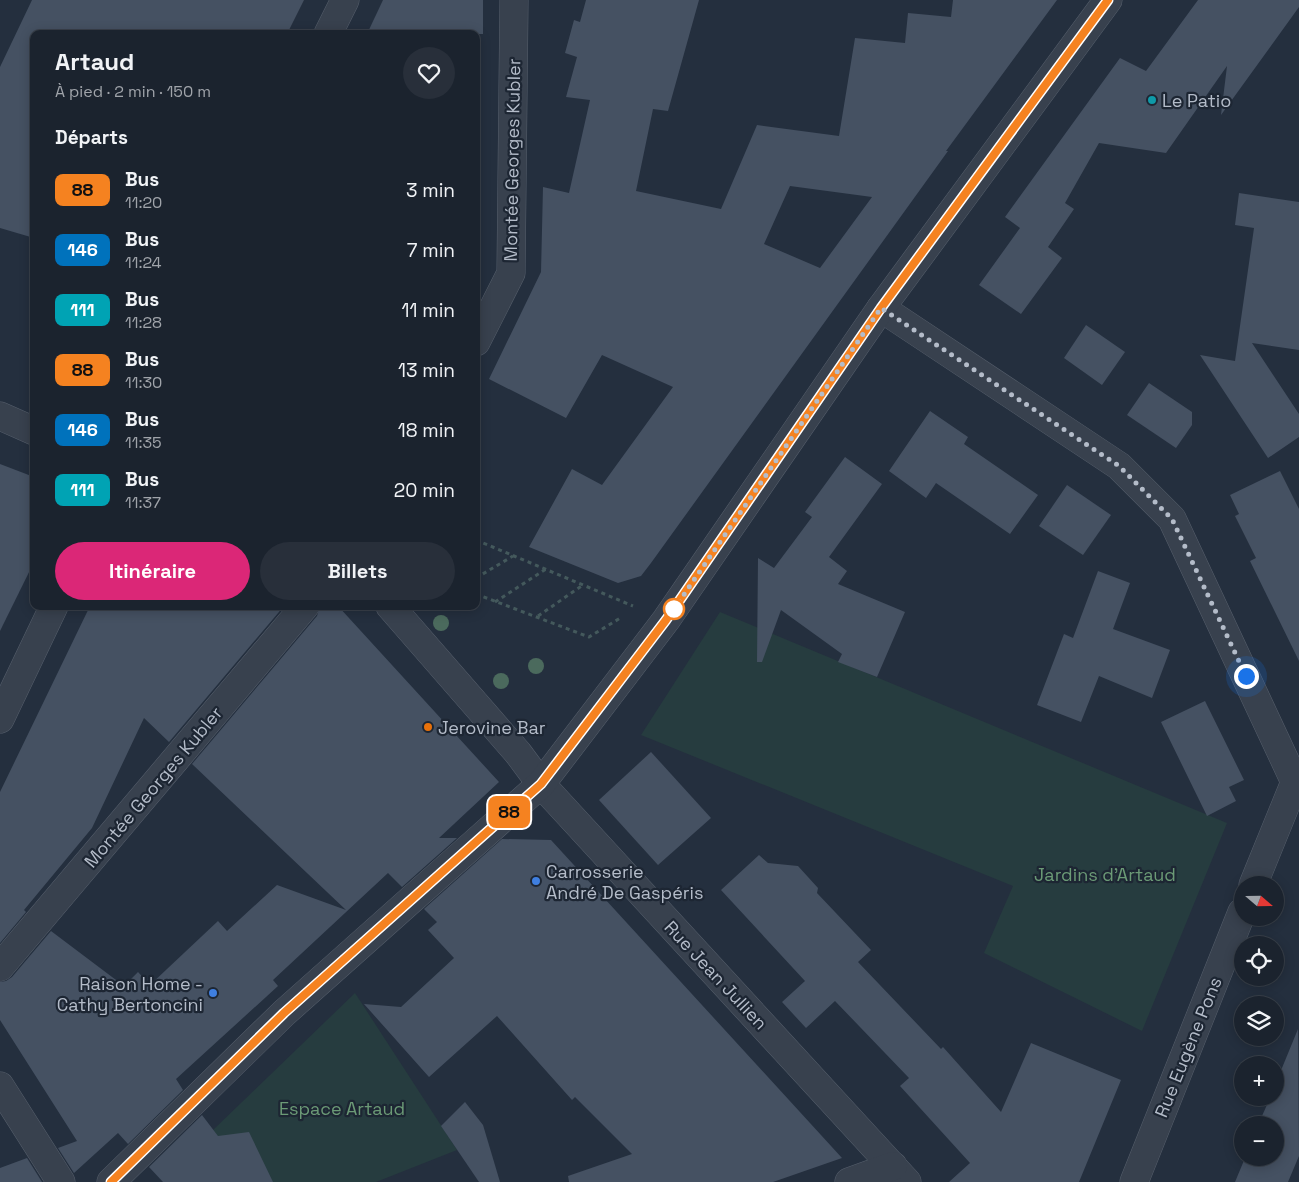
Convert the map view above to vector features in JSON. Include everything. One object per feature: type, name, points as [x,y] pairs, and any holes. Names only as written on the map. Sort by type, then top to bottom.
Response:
[{"type":"street","points":[[330,30],[345,0]]},
{"type":"street","name":"Montée Georges Kubler","points":[[480,334],[511,273],[514,0]]},
{"type":"street","points":[[111,1182],[284,1013],[541,784],[675,607],[881,308],[1108,0]]},
{"type":"street","points":[[881,308],[1119,466],[1172,519],[1295,782],[1257,876]]},
{"type":"street","points":[[0,416],[30,429]]},
{"type":"street","points":[[0,719],[52,610]]},
{"type":"street","name":"Montée Georges Kubler","points":[[0,967],[303,610]]},
{"type":"street","name":"Rue Jean Jullien","points":[[393,610],[518,753],[541,784],[900,1174]]},
{"type":"street","name":"Rue Eugène Pons","points":[[1134,1182],[1236,926]]},
{"type":"street","points":[[0,1086],[61,1182]]},
{"type":"street","points":[[849,1182],[900,1174]]},
{"type":"path","points":[[480,542],[637,608],[631,611]]},
{"type":"path","points":[[480,576],[513,555]]},
{"type":"path","points":[[495,602],[546,569]]},
{"type":"path","points":[[537,616],[583,585]]},
{"type":"path","points":[[480,596],[589,637],[624,615]]},
{"type":"green space","name":"Jardins d'Artaud","points":[[720,612],[1227,823],[1142,1031],[984,953],[1013,886],[641,735]]},
{"type":"green space","name":"Espace Artaud","points":[[355,993],[457,1150],[376,1182],[273,1182],[222,1142],[213,1130]]},
{"type":"building","points":[[32,0],[304,0],[289,30],[30,30],[30,237],[0,228],[0,67]]},
{"type":"building","points":[[383,0],[483,0],[483,34],[480,34],[480,30],[369,30]]},
{"type":"building","points":[[586,0],[699,0],[668,111],[653,109],[636,191],[721,209],[757,125],[839,136],[855,38],[905,43],[908,13],[951,17],[953,0],[1057,0],[946,151],[948,151],[651,563],[641,576],[618,583],[529,547],[572,469],[602,485],[673,387],[602,355],[566,418],[489,379],[541,272],[543,187],[569,193],[590,100],[566,97],[577,57],[565,53],[574,20],[580,22]],"holes":[[[790,186],[872,197],[820,268],[764,244]]]},
{"type":"building","points":[[1198,0],[1299,0],[1299,7],[1221,115],[1227,66],[1166,153],[1099,143],[1065,203],[1074,209],[1048,247],[1062,258],[1021,314],[979,285],[1020,228],[1005,217],[1120,58],[1146,71]]},
{"type":"building","points":[[1239,193],[1299,202],[1299,350],[1252,343],[1299,414],[1299,437],[1268,458],[1200,355],[1235,361],[1254,228],[1235,225]]},
{"type":"building","points":[[1086,325],[1125,352],[1102,385],[1064,358]]},
{"type":"building","points":[[1149,383],[1192,412],[1192,425],[1176,448],[1127,415]]},
{"type":"building","points":[[930,411],[968,437],[964,444],[1038,495],[1010,534],[936,483],[926,498],[889,471]]},
{"type":"building","points":[[845,457],[882,484],[829,557],[847,571],[838,584],[905,612],[877,677],[838,662],[842,654],[781,610],[762,662],[757,662],[758,558],[774,568],[812,517],[805,512]]},
{"type":"building","points":[[0,464],[30,475],[30,570],[0,631]]},
{"type":"building","points":[[1280,471],[1299,509],[1299,661],[1250,561],[1256,558],[1235,516],[1239,514],[1230,495]]},
{"type":"building","points":[[1067,485],[1111,515],[1083,555],[1039,526]]},
{"type":"building","points":[[1098,571],[1130,583],[1113,629],[1170,650],[1152,698],[1099,676],[1081,722],[1037,705],[1064,634],[1073,638]]},
{"type":"building","points":[[88,610],[281,610],[169,742],[144,718],[92,828],[24,910],[26,912],[0,943],[0,792]]},
{"type":"building","points":[[319,610],[342,610],[499,782],[439,838],[457,838],[402,887],[388,873],[273,980],[278,986],[176,1079],[183,1090],[128,1144],[118,1133],[74,1173],[58,1148],[77,1141],[0,1020],[0,982],[12,977],[51,931],[124,986],[138,972],[150,985],[218,921],[227,931],[277,885],[346,910],[192,764],[317,616]]},
{"type":"building","points":[[1205,701],[1244,780],[1229,787],[1236,801],[1207,816],[1161,722]]},
{"type":"building","points":[[651,752],[711,818],[658,865],[599,800]]},
{"type":"building","points":[[502,839],[551,840],[842,1158],[773,1182],[569,1182],[568,1176],[632,1154],[575,1097],[572,1100],[497,1016],[429,1077],[364,1004],[401,1007],[454,958],[428,930],[437,922],[424,909]]},
{"type":"building","points":[[759,855],[768,863],[798,866],[818,888],[817,893],[871,950],[858,962],[941,1049],[943,1047],[1001,1112],[1031,1043],[1121,1080],[1079,1182],[949,1182],[970,1163],[900,1086],[909,1078],[835,1001],[806,1028],[782,1002],[805,981],[721,890]]},
{"type":"building","points":[[1298,1029],[1299,1156],[1288,1182],[1235,1182],[1242,1166],[1284,1166],[1284,1116],[1262,1116],[1266,1106],[1284,1106],[1284,1063]]},
{"type":"building","points":[[465,1102],[483,1125],[500,1182],[479,1182],[441,1126]]},
{"type":"building","points":[[202,1115],[218,1136],[249,1132],[273,1182],[163,1182],[149,1167]]},
{"type":"building","points":[[27,1158],[42,1182],[0,1182],[0,1168]]},
{"type":"bus line","name":"88","points":[[111,1182],[284,1013],[541,784],[666,620],[881,308],[1108,0]]},
{"type":"place","name":"Le Patio","points":[[1152,100]]},
{"type":"place","name":"Jerovine Bar","points":[[428,727]]},
{"type":"place","name":"Carrosserie André De Gaspéris","points":[[536,881]]},
{"type":"place","name":"Raison Home - Cathy Bertoncini","points":[[213,993]]},
{"type":"route","points":[[674,609],[881,308],[1119,466],[1172,519],[1246,676]]}]
